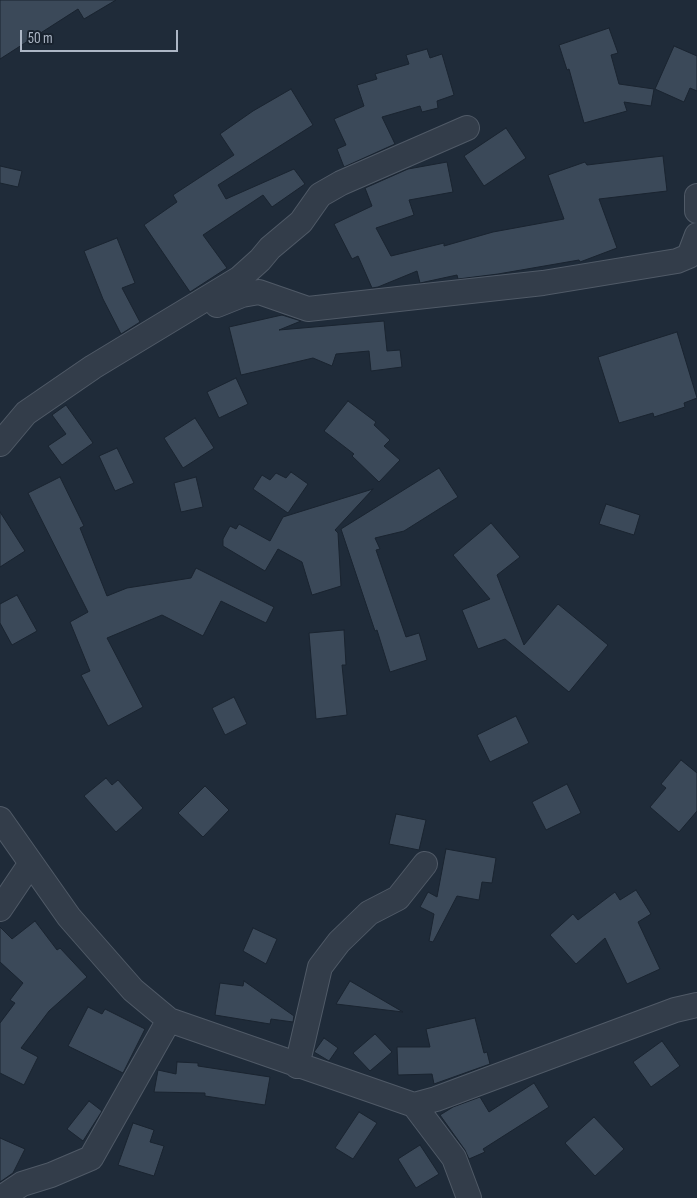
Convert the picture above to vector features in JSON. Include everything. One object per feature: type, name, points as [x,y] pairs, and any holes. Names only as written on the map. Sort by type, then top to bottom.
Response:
[{"type":"street","points":[[0,444],[26,413],[93,367],[240,278],[270,248],[301,222],[320,196],[341,183],[467,128]]},
{"type":"street","points":[[697,196],[697,211]]},
{"type":"street","points":[[159,326],[250,293],[259,292],[308,309],[533,284],[677,261],[689,256],[697,235]]},
{"type":"street","points":[[0,819],[69,917],[126,983],[169,1020],[414,1105],[454,1158],[468,1198]]},
{"type":"street","points":[[0,909],[31,863]]},
{"type":"street","points":[[298,1066],[320,967],[339,942],[369,913],[398,898],[425,864]]},
{"type":"street","points":[[414,1105],[675,1010],[697,1005]]},
{"type":"street","points":[[1,1198],[22,1184],[51,1175],[91,1158],[169,1020]]},
{"type":"building","points":[[0,0],[116,0],[84,19],[78,9],[0,59]]},
{"type":"building","points":[[609,28],[618,53],[611,55],[619,84],[654,89],[651,106],[624,102],[627,111],[584,123],[569,69],[567,70],[559,45]]},
{"type":"building","points":[[674,46],[697,56],[697,91],[690,88],[684,102],[655,89]]},
{"type":"building","points":[[427,49],[430,58],[442,54],[454,95],[437,101],[438,108],[422,112],[420,106],[382,117],[395,144],[344,167],[337,149],[346,145],[334,119],[364,106],[357,85],[377,79],[375,74],[409,64],[406,55]]},
{"type":"building","points":[[291,89],[313,125],[218,185],[226,199],[294,169],[305,184],[272,207],[263,195],[203,235],[227,268],[190,292],[144,225],[177,202],[173,195],[234,155],[220,134],[253,111]]},
{"type":"building","points":[[506,128],[526,158],[484,186],[464,156]]},
{"type":"building","points":[[663,156],[667,191],[599,199],[617,248],[580,262],[579,260],[458,279],[457,275],[420,283],[417,271],[372,288],[358,256],[352,259],[334,224],[372,206],[365,188],[408,169],[447,162],[453,192],[409,200],[414,215],[376,228],[391,256],[444,243],[444,246],[493,232],[564,219],[548,175],[585,162],[587,165]]},
{"type":"building","points":[[0,166],[22,171],[18,187],[0,183]]},
{"type":"building","points":[[117,238],[135,283],[122,288],[140,322],[121,334],[103,299],[84,251]]},
{"type":"building","points":[[282,315],[301,321],[279,330],[384,321],[387,351],[400,350],[402,367],[371,371],[369,351],[336,354],[332,366],[313,358],[241,375],[229,327]]},
{"type":"building","points":[[677,332],[697,398],[684,403],[685,407],[654,417],[653,413],[619,423],[598,357]]},
{"type":"building","points":[[236,378],[248,404],[219,418],[207,392]]},
{"type":"building","points":[[348,401],[376,422],[374,425],[390,440],[384,446],[400,460],[379,482],[352,456],[354,454],[324,431]]},
{"type":"building","points":[[66,405],[93,443],[62,465],[48,446],[66,434],[52,415]]},
{"type":"building","points":[[195,418],[214,448],[183,468],[164,438]]},
{"type":"building","points":[[117,448],[134,483],[115,491],[99,456]]},
{"type":"building","points":[[439,468],[458,497],[404,531],[375,538],[380,549],[376,550],[406,637],[419,633],[427,660],[390,672],[341,529]]},
{"type":"building","points":[[291,472],[308,484],[288,513],[253,489],[262,475],[270,480],[276,473],[286,478]]},
{"type":"building","points":[[60,477],[84,526],[80,528],[107,596],[127,588],[191,578],[196,568],[274,607],[266,623],[221,601],[203,636],[162,615],[107,638],[143,707],[108,726],[81,675],[90,671],[70,622],[88,612],[28,493]]},
{"type":"building","points":[[196,477],[203,507],[181,512],[174,483]]},
{"type":"building","points":[[373,489],[335,530],[338,533],[341,586],[312,595],[302,562],[278,549],[265,571],[223,546],[223,539],[230,526],[236,529],[239,524],[270,541],[283,517]]},
{"type":"building","points":[[606,504],[640,515],[634,535],[599,524]]},
{"type":"building","points":[[0,512],[25,551],[0,567]]},
{"type":"building","points":[[491,523],[520,557],[497,575],[524,645],[558,604],[608,645],[569,692],[505,639],[478,649],[462,610],[490,599],[453,555]]},
{"type":"building","points":[[17,595],[37,631],[12,645],[0,623],[0,604]]},
{"type":"building","points":[[344,630],[346,665],[342,665],[347,715],[316,719],[309,633]]},
{"type":"building","points":[[234,697],[247,724],[225,735],[212,708]]},
{"type":"building","points":[[516,716],[529,743],[490,762],[477,735]]},
{"type":"building","points":[[681,760],[697,773],[697,811],[679,832],[650,807],[666,788],[661,784]]},
{"type":"building","points":[[106,778],[112,785],[118,780],[143,808],[116,832],[84,796]]},
{"type":"building","points":[[567,784],[581,813],[546,830],[532,802]]},
{"type":"building","points":[[205,786],[229,810],[203,837],[178,813]]},
{"type":"building","points":[[396,814],[426,820],[419,850],[389,844]]},
{"type":"building","points":[[446,849],[496,858],[492,883],[482,882],[479,900],[457,896],[433,942],[429,941],[434,914],[420,907],[428,892],[437,897]]},
{"type":"building","points":[[636,890],[651,914],[638,922],[660,969],[627,984],[605,938],[576,964],[550,935],[573,914],[578,920],[615,892],[620,900]]},
{"type":"building","points":[[35,921],[57,950],[60,948],[87,977],[49,1011],[21,1048],[38,1057],[24,1085],[0,1073],[0,1023],[15,1003],[10,1000],[23,983],[0,962],[0,927],[12,939]]},
{"type":"building","points":[[253,928],[277,939],[266,964],[243,951]]},
{"type":"building","points":[[244,981],[294,1016],[293,1022],[271,1019],[270,1024],[215,1015],[220,983],[243,986]]},
{"type":"building","points":[[350,981],[403,1012],[336,1004]]},
{"type":"building","points":[[88,1007],[102,1014],[105,1009],[145,1029],[123,1073],[68,1046]]},
{"type":"building","points":[[475,1018],[484,1053],[487,1052],[490,1064],[434,1084],[432,1074],[398,1075],[397,1047],[430,1047],[426,1029]]},
{"type":"building","points":[[375,1034],[392,1052],[370,1071],[353,1053]]},
{"type":"building","points":[[324,1038],[338,1048],[329,1061],[314,1052]]},
{"type":"building","points":[[662,1041],[680,1066],[651,1087],[633,1062]]},
{"type":"building","points":[[177,1062],[198,1063],[198,1066],[270,1077],[265,1105],[205,1096],[205,1093],[154,1092],[158,1070],[176,1074]]},
{"type":"building","points":[[534,1083],[549,1107],[483,1149],[485,1152],[469,1159],[465,1150],[440,1115],[453,1107],[480,1097],[489,1112]]},
{"type":"building","points":[[89,1101],[102,1111],[83,1141],[67,1129]]},
{"type":"building","points":[[359,1112],[377,1123],[353,1159],[335,1148]]},
{"type":"building","points":[[594,1117],[624,1149],[595,1176],[565,1143]]},
{"type":"building","points":[[133,1123],[154,1130],[150,1142],[164,1146],[154,1176],[118,1165]]},
{"type":"building","points":[[0,1138],[25,1149],[13,1173],[0,1182]]},
{"type":"building","points":[[420,1145],[439,1174],[416,1188],[398,1159]]}]
